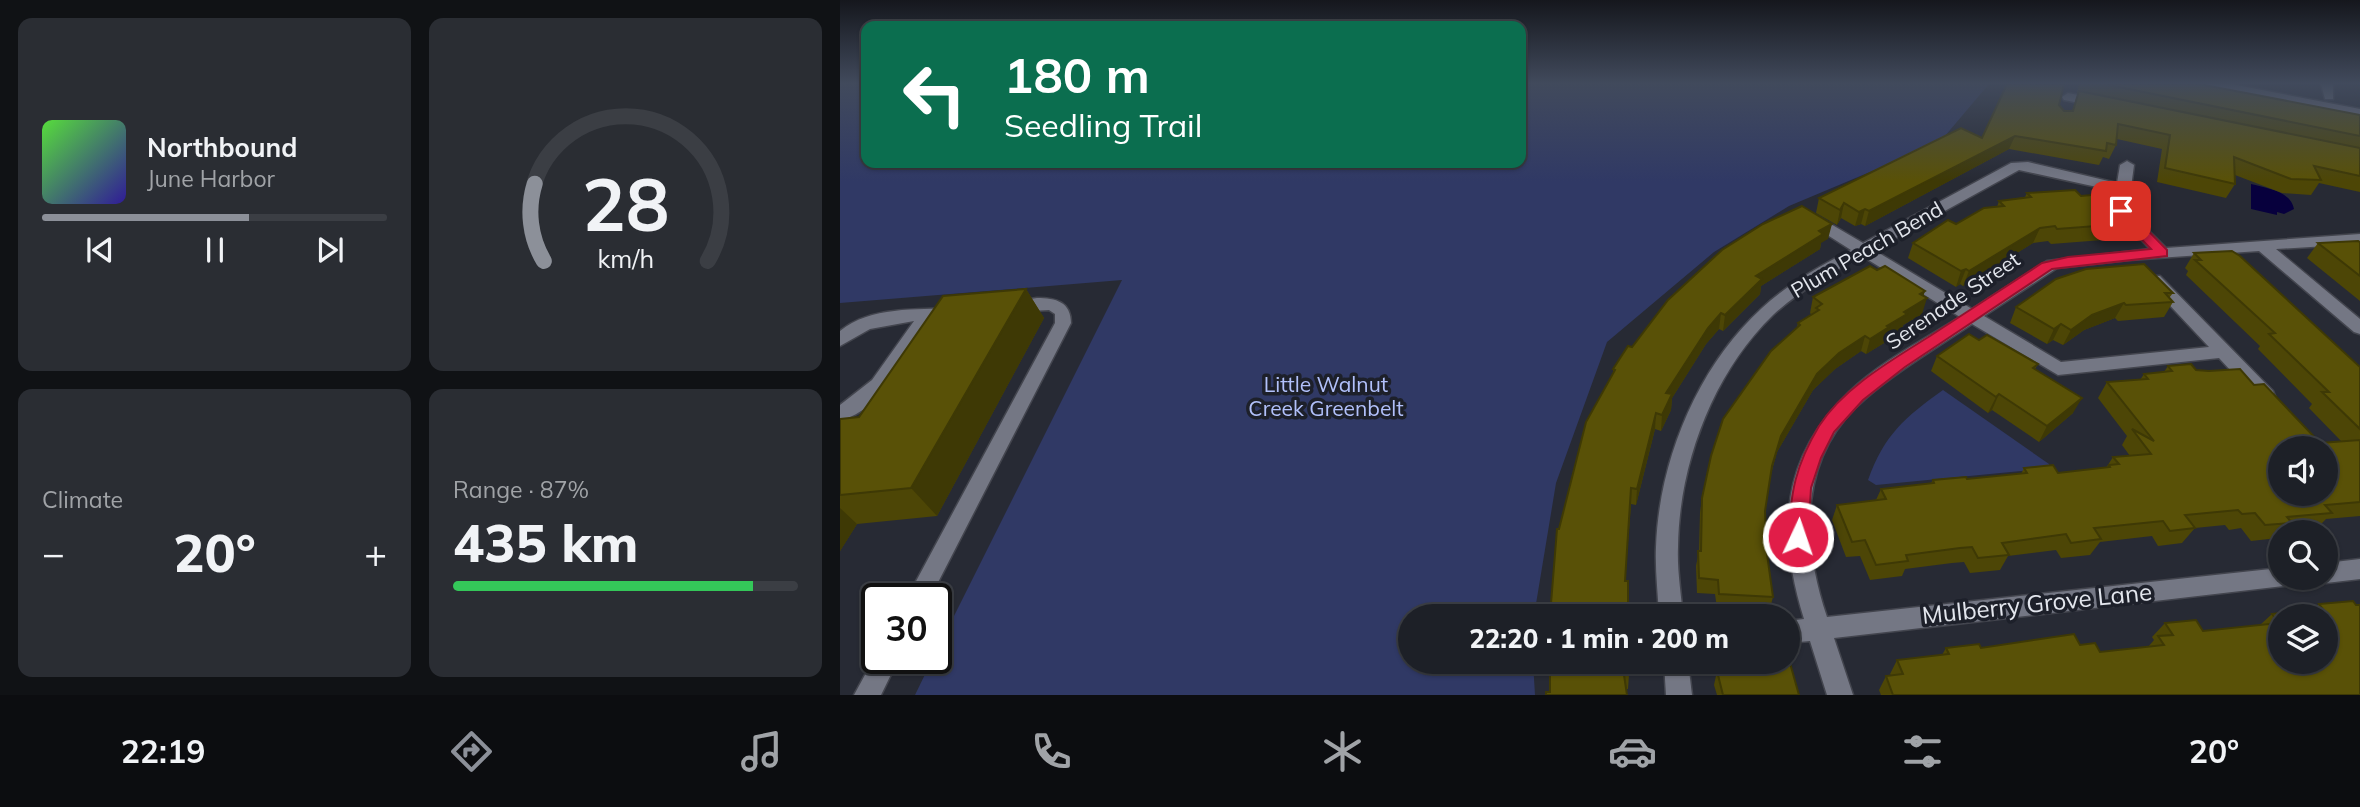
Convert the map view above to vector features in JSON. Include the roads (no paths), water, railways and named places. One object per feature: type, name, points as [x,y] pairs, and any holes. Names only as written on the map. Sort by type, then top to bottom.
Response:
[{"type":"street","points":[[2127,165],[2121,211],[2162,253]]},
{"type":"street","name":"Plum Peach Bend","points":[[1671,604],[1668,526],[1683,454],[1703,399],[1719,371],[1766,312],[1799,286],[2016,166],[2028,166],[2123,189]]},
{"type":"street","points":[[1800,212],[2058,369],[2222,352]]},
{"type":"street","name":"Serenade Street","points":[[1840,695],[1804,583],[1798,537],[1801,488],[1812,458],[1827,428],[1857,396],[1900,363],[2053,264],[2129,255],[2360,239]]},
{"type":"street","points":[[2263,246],[2360,328]]},
{"type":"street","points":[[2129,255],[2266,396]]},
{"type":"street","points":[[926,583],[1063,323],[1065,314],[1054,304],[992,309]]},
{"type":"street","points":[[840,340],[848,332],[868,323],[966,312]]},
{"type":"street","points":[[840,414],[860,405],[873,394],[926,316]]},
{"type":"street","points":[[2338,572],[2360,569]]},
{"type":"street","name":"Mulberry Grove Lane","points":[[1800,630],[2268,580]]},
{"type":"street","points":[[867,695],[878,674]]},
{"type":"street","points":[[1677,674],[1679,695]]},
{"type":"park label","name":"Little Walnut Creek Greenbelt","points":[[1326,397]]}]
